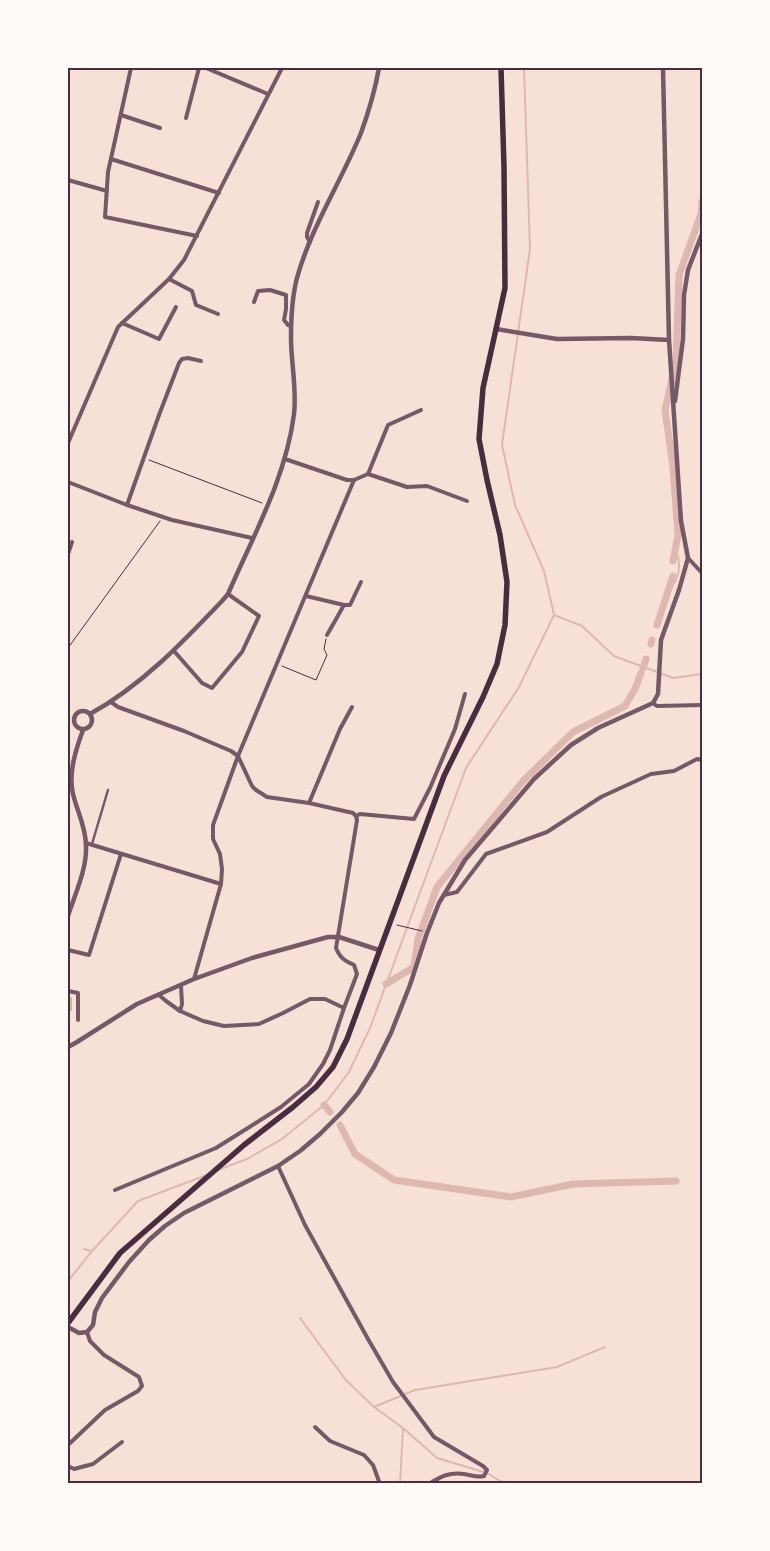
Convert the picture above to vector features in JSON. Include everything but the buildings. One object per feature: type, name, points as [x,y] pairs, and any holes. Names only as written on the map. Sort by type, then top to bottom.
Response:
[{"type":"main road","points":[[68,1323],[120,1252],[244,1144],[316,1087],[332,1067],[347,1039],[444,776],[483,697],[496,664],[506,625],[507,582],[500,535],[487,480],[480,439],[483,388],[505,288],[501,68]]},
{"type":"street","points":[[131,68],[111,160],[105,217],[197,236]]},
{"type":"street","points":[[186,118],[199,68]]},
{"type":"street","points":[[206,68],[268,94]]},
{"type":"street","points":[[68,443],[69,436],[118,326],[169,279],[184,260],[282,68]]},
{"type":"street","points":[[74,717],[81,711],[90,714],[111,702],[174,651],[228,594],[268,505],[285,459],[290,439],[294,411],[293,295],[297,278],[310,242],[360,134],[371,104],[379,68]]},
{"type":"street","points":[[68,1327],[79,1334],[87,1332],[93,1325],[95,1312],[102,1298],[129,1262],[149,1240],[184,1213],[278,1166],[320,1134],[358,1092],[374,1067],[391,1033],[410,985],[427,933],[444,895],[465,860],[534,779],[571,745],[598,728],[653,703],[658,694],[661,640],[688,558],[681,521],[670,374],[663,68]]},
{"type":"street","points":[[120,115],[160,128]]},
{"type":"street","points":[[111,160],[219,192]]},
{"type":"street","points":[[68,180],[107,191]]},
{"type":"street","points":[[310,242],[307,233],[318,202]]},
{"type":"street","points":[[674,415],[683,339],[684,295],[688,270],[702,234]]},
{"type":"street","points":[[169,279],[192,290],[196,305],[218,314]]},
{"type":"street","points":[[254,302],[258,291],[270,290],[286,295],[284,320],[288,325],[292,326]]},
{"type":"street","points":[[122,323],[159,339],[176,307]]},
{"type":"street","points":[[496,329],[557,339],[631,338],[669,340]]},
{"type":"street","points":[[127,505],[158,415],[179,363],[182,359],[188,358],[201,361]]},
{"type":"street","points":[[368,474],[388,425],[420,410]]},
{"type":"street","points":[[285,459],[346,480],[354,480],[368,474],[407,487],[427,486],[467,501]]},
{"type":"street","points":[[194,980],[221,884],[220,854],[213,839],[213,825],[238,756],[354,480]]},
{"type":"street","points":[[68,482],[163,517],[252,538]]},
{"type":"street","points":[[68,554],[72,542]]},
{"type":"street","points":[[688,558],[702,573]]},
{"type":"street","points":[[306,596],[344,606],[350,605],[361,582]]},
{"type":"street","points":[[174,651],[202,683],[212,688],[242,652],[259,616],[228,594]]},
{"type":"street","points":[[327,635],[344,606]]},
{"type":"street","points":[[111,702],[118,707],[184,731],[231,751],[238,756],[252,786],[261,794],[275,799],[309,803],[348,812],[356,816],[360,814],[414,818],[430,788],[455,729],[465,694]]},
{"type":"street","points":[[653,703],[657,706],[702,705]]},
{"type":"street","points":[[309,803],[340,729],[352,707]]},
{"type":"street","points":[[74,717],[75,726],[83,730],[89,728],[92,722],[90,714]]},
{"type":"street","points":[[68,715],[74,717]]},
{"type":"street","points":[[83,730],[74,760],[72,792],[89,844]]},
{"type":"street","points":[[444,895],[457,892],[486,854],[547,832],[601,797],[652,774],[674,770],[697,758],[702,760]]},
{"type":"street","points":[[68,916],[84,866],[86,853],[108,790]]},
{"type":"street","points":[[116,1190],[216,1148],[281,1107],[308,1084],[323,1064],[335,1038],[357,974],[354,965],[344,960],[336,948],[357,820],[356,816]]},
{"type":"street","points":[[89,844],[221,884]]},
{"type":"street","points":[[68,950],[89,955],[117,876],[121,854]]},
{"type":"street","points":[[68,1047],[137,1004],[252,958],[328,937],[339,937],[379,950]]},
{"type":"street","points":[[180,1011],[182,1004],[181,986]]},
{"type":"street","points":[[68,991],[78,993],[78,1020]]},
{"type":"street","points":[[159,995],[180,1011],[203,1021],[224,1026],[258,1024],[310,999],[325,999],[344,1008]]},
{"type":"street","points":[[278,1166],[305,1225],[368,1339],[401,1393],[434,1437],[484,1466],[486,1470],[484,1476],[479,1478],[450,1473],[429,1484]]},
{"type":"street","points":[[68,1445],[105,1410],[138,1391],[142,1386],[139,1377],[104,1355],[90,1341],[87,1332]]},
{"type":"street","points":[[315,1427],[330,1441],[364,1455],[372,1465],[380,1484]]},
{"type":"street","points":[[68,1466],[74,1469],[93,1464],[122,1442]]},
{"type":"path","points":[[144,458],[268,505]]},
{"type":"path","points":[[68,648],[163,517]]},
{"type":"path","points":[[277,664],[316,680],[327,655],[324,649],[327,635]]},
{"type":"path","points":[[389,923],[427,933]]},
{"type":"waterway","points":[[218,1170],[247,1159],[282,1139],[324,1105],[349,1072],[370,1028],[466,768],[519,687],[554,615],[544,571],[515,505],[502,445],[530,249],[524,68]]},
{"type":"waterway","points":[[673,561],[678,535],[673,467],[665,410],[676,361],[679,275],[701,214],[702,202]]},
{"type":"waterway","points":[[668,591],[679,571],[679,559],[675,548]]},
{"type":"waterway","points":[[657,625],[673,576]]},
{"type":"waterway","points":[[554,615],[582,626],[614,656],[673,678],[702,674]]},
{"type":"waterway","points":[[651,644],[652,640]]},
{"type":"waterway","points":[[643,668],[646,659]]},
{"type":"waterway","points":[[386,984],[414,967],[418,939],[437,887],[523,781],[573,732],[625,706],[635,689],[641,673]]},
{"type":"waterway","points":[[324,1105],[330,1112]]},
{"type":"waterway","points":[[340,1125],[355,1154],[394,1180],[511,1197],[573,1184],[676,1181]]},
{"type":"waterway","points":[[68,1281],[92,1251],[138,1201],[207,1175]]},
{"type":"waterway","points":[[84,1249],[91,1251]]},
{"type":"waterway","points":[[300,1318],[345,1379],[374,1407],[403,1428],[437,1458],[487,1473],[505,1484]]},
{"type":"waterway","points":[[374,1407],[415,1390],[557,1367],[605,1347]]},
{"type":"waterway","points":[[400,1484],[403,1428]]}]
